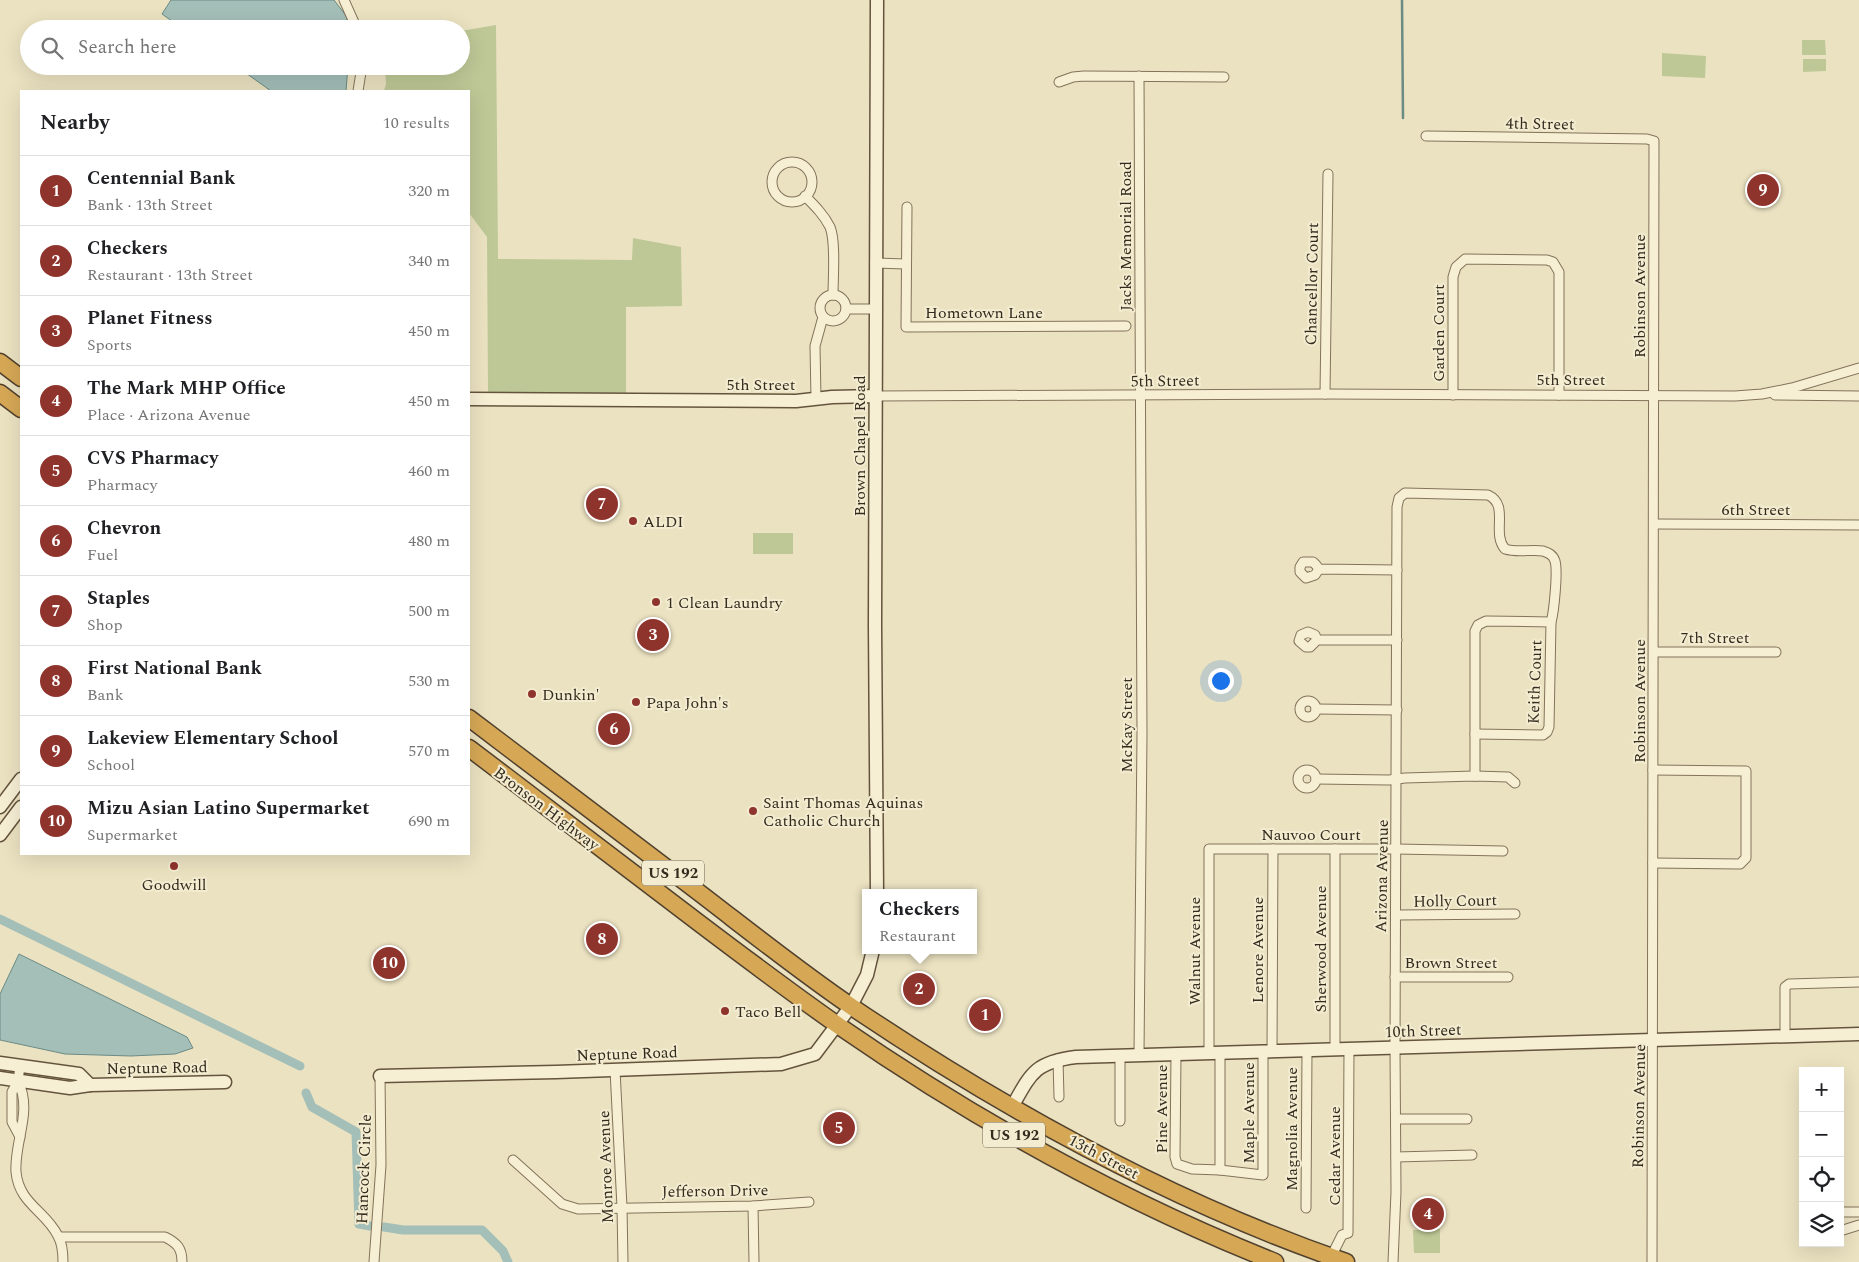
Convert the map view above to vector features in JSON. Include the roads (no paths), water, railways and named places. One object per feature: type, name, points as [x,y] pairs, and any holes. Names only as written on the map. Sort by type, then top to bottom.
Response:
[{"type":"highway","points":[[0,362],[20,377]]},
{"type":"highway","points":[[0,393],[20,408]]},
{"type":"highway","name":"Bronson Highway","points":[[470,719],[538,771]]},
{"type":"highway","name":"Bronson Highway","points":[[470,749],[838,1025]]},
{"type":"highway","points":[[488,763],[518,774],[538,771]]},
{"type":"highway","name":"US 192","points":[[538,771],[851,1006]]},
{"type":"highway","points":[[522,789],[533,786],[546,787],[589,818],[605,821]]},
{"type":"highway","name":"13th Street","points":[[851,1006],[1012,1107],[1168,1189],[1249,1224],[1338,1259]]},
{"type":"highway","name":"13th Street","points":[[838,1025],[923,1082],[1040,1150],[1157,1211],[1275,1262]]},
{"type":"street","points":[[344,0],[353,20]]},
{"type":"street","name":"Brown Chapel Road","points":[[877,0],[875,263],[877,889]]},
{"type":"street","points":[[358,90],[361,75]]},
{"type":"street","name":"Jacks Memorial Road","points":[[1139,76],[1141,396]]},
{"type":"street","points":[[1059,82],[1073,77],[1224,77]]},
{"type":"street","name":"4th Street","points":[[1426,136],[1646,139],[1654,141]]},
{"type":"street","name":"Robinson Avenue","points":[[1652,1262],[1654,1040],[1654,141]]},
{"type":"street","points":[[795,163],[806,168],[811,179],[811,186],[805,196],[793,202],[780,198],[775,193],[772,180],[778,168],[783,164],[795,163]]},
{"type":"street","name":"Chancellor Court","points":[[1325,394],[1328,174]]},
{"type":"street","points":[[805,196],[820,211],[830,229],[833,295]]},
{"type":"street","name":"Hometown Lane","points":[[907,207],[906,327],[1126,326]]},
{"type":"street","name":"Garden Court","points":[[1453,395],[1453,277],[1456,267],[1465,259],[1547,260],[1554,262],[1559,272],[1559,395]]},
{"type":"street","points":[[875,263],[906,264]]},
{"type":"street","points":[[833,295],[842,299],[846,309],[844,316],[831,322],[823,317],[819,310],[821,301],[825,297],[833,295]]},
{"type":"street","points":[[846,309],[875,309]]},
{"type":"street","points":[[816,399],[815,346],[823,317]]},
{"type":"street","name":"5th Street","points":[[470,399],[776,401],[876,396],[1325,394],[1735,396],[1762,394],[1792,388],[1859,368]]},
{"type":"street","points":[[1762,394],[1859,396]]},
{"type":"street","name":"McKay Street","points":[[1140,1054],[1142,733],[1141,396]]},
{"type":"street","name":"Arizona Avenue","points":[[1393,1262],[1396,1192],[1394,1048],[1397,779],[1397,507],[1399,498],[1405,493],[1482,494],[1493,498],[1499,506],[1500,542],[1505,549],[1520,552],[1542,551],[1551,554],[1555,561],[1555,609],[1551,622]]},
{"type":"street","name":"6th Street","points":[[1654,524],[1859,525]]},
{"type":"street","points":[[1319,570],[1397,570]]},
{"type":"street","name":"Keith Court","points":[[1486,621],[1551,622],[1548,732],[1543,735],[1475,734],[1475,631],[1478,625],[1486,621]]},
{"type":"street","points":[[1317,640],[1397,640]]},
{"type":"street","name":"7th Street","points":[[1654,652],[1776,652]]},
{"type":"street","points":[[1316,709],[1397,710]]},
{"type":"street","points":[[1475,734],[1475,776]]},
{"type":"street","points":[[1653,770],[1746,770],[1746,858],[1740,864],[1653,863]]},
{"type":"street","points":[[1316,779],[1397,779],[1475,776],[1508,778],[1515,783]]},
{"type":"street","points":[[0,807],[20,780]]},
{"type":"street","points":[[0,835],[20,808]]},
{"type":"street","name":"Nauvoo Court","points":[[1209,849],[1396,848],[1503,851]]},
{"type":"street","name":"Walnut Avenue","points":[[1209,849],[1220,1170]]},
{"type":"street","name":"Lenore Avenue","points":[[1268,1051],[1273,849]]},
{"type":"street","name":"Sherwood Avenue","points":[[1334,1049],[1335,849]]},
{"type":"street","name":"Holly Court","points":[[1396,915],[1514,914]]},
{"type":"street","points":[[851,1006],[868,975],[872,954]]},
{"type":"street","name":"Brown Street","points":[[1395,977],[1508,977]]},
{"type":"street","points":[[1785,1036],[1785,987],[1789,984],[1859,982]]},
{"type":"street","name":"Neptune Road","points":[[380,1076],[781,1064],[815,1054],[851,1006]]},
{"type":"street","name":"10th Street","points":[[1012,1107],[1030,1075],[1044,1064],[1058,1059],[1140,1054],[1859,1034]]},
{"type":"street","name":"Cedar Avenue","points":[[1338,1259],[1342,1235],[1348,1233],[1349,1049]]},
{"type":"street","name":"Magnolia Avenue","points":[[1306,1208],[1307,1050]]},
{"type":"street","name":"Maple Avenue","points":[[1220,1170],[1263,1175],[1268,1051]]},
{"type":"street","name":"Pine Avenue","points":[[1176,1054],[1175,1157],[1177,1164],[1192,1169],[1220,1170]]},
{"type":"street","points":[[1120,1055],[1120,1121]]},
{"type":"street","points":[[1058,1059],[1059,1096]]},
{"type":"street","name":"Neptune Road","points":[[0,1063],[79,1074],[90,1085]]},
{"type":"street","points":[[20,1066],[18,1081],[23,1093],[23,1121],[16,1173],[27,1202],[51,1224],[59,1236],[63,1262]]},
{"type":"street","name":"Monroe Avenue","points":[[615,1070],[622,1207],[622,1262]]},
{"type":"street","name":"Hancock Circle","points":[[374,1262],[381,1165],[380,1076]]},
{"type":"street","name":"Neptune Road","points":[[0,1078],[70,1088],[90,1085],[226,1082]]},
{"type":"street","points":[[1396,1119],[1467,1119]]},
{"type":"street","points":[[1396,1158],[1472,1156]]},
{"type":"street","name":"Jefferson Drive","points":[[513,1160],[562,1204],[578,1209],[753,1206],[809,1202]]},
{"type":"street","points":[[753,1206],[754,1262]]},
{"type":"street","points":[[1844,1212],[1859,1212]]},
{"type":"street","points":[[1844,1230],[1859,1225]]},
{"type":"street","points":[[59,1236],[165,1237],[176,1242],[182,1254],[182,1262]]},
{"type":"water","points":[[171,0],[334,0],[347,20],[170,20],[162,14]]},
{"type":"water","points":[[249,75],[347,75],[346,90],[270,90]]},
{"type":"water","points":[[19,954],[187,1037],[193,1048],[175,1054],[131,1056],[65,1054],[0,1040],[0,994]]},
{"type":"waterway","points":[[1402,0],[1403,118]]},
{"type":"waterway","points":[[0,919],[300,1066]]},
{"type":"waterway","points":[[306,1093],[312,1107],[356,1132],[359,1224],[370,1226]]},
{"type":"waterway","points":[[384,1227],[403,1230],[482,1230],[503,1251],[508,1262]]},
{"type":"place","name":"Lakeview Elementary School","points":[[1763,190]]},
{"type":"place","name":"Staples","points":[[602,504]]},
{"type":"place","name":"ALDI","points":[[633,521]]},
{"type":"place","name":"1 Clean Laundry","points":[[656,602]]},
{"type":"place","name":"Planet Fitness","points":[[653,635]]},
{"type":"place","name":"Dunkin'","points":[[532,694]]},
{"type":"place","name":"Papa John's","points":[[636,702]]},
{"type":"place","name":"Chevron","points":[[614,729]]},
{"type":"place","name":"Saint Thomas Aquinas Catholic Church","points":[[753,811]]},
{"type":"place","name":"Goodwill","points":[[174,866]]},
{"type":"place","name":"First National Bank","points":[[602,939]]},
{"type":"place","name":"Mizu Asian Latino Supermarket","points":[[389,963]]},
{"type":"place","name":"Checkers","points":[[919,989]]},
{"type":"place","name":"Taco Bell","points":[[725,1011]]},
{"type":"place","name":"Centennial Bank","points":[[985,1015]]},
{"type":"place","name":"CVS Pharmacy","points":[[839,1128]]},
{"type":"place","name":"The Mark MHP Office","points":[[1428,1214]]}]
